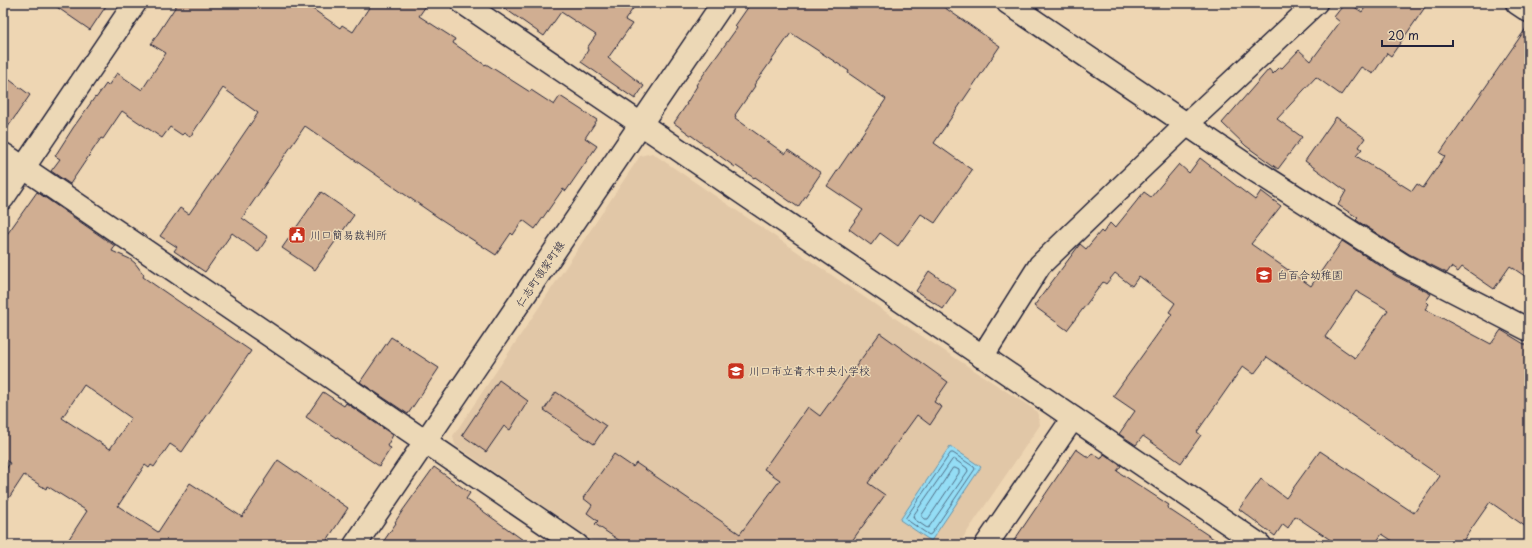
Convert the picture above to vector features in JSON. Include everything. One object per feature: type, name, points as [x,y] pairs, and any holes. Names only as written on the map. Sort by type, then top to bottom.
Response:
[{"type":"street","points":[[3,198],[135,3]]},
{"type":"street","points":[[463,3],[1260,545]]},
{"type":"street","name":"仁志町領家町線","points":[[355,545],[723,3]]},
{"type":"street","points":[[982,357],[1040,265],[1316,3]]},
{"type":"street","points":[[1517,3],[1529,11]]},
{"type":"street","points":[[1014,5],[1251,168],[1403,265],[1529,330]]},
{"type":"street","points":[[3,154],[577,545]]},
{"type":"street","points":[[986,545],[1073,418]]},
{"type":"shaded area","name":"川口市立青木中央小学校","points":[[652,153],[914,331],[1038,412],[1040,425],[958,545],[599,545],[455,445],[453,436],[640,156]]},
{"type":"water","points":[[950,446],[981,467],[931,541],[900,520]]},
{"type":"building","points":[[51,3],[108,3],[90,30]]},
{"type":"building","points":[[178,3],[304,3],[340,28],[342,25],[353,32],[372,3],[428,3],[419,16],[455,39],[453,43],[485,65],[486,64],[530,92],[531,90],[554,105],[560,96],[597,120],[585,138],[597,146],[566,191],[563,189],[535,229],[523,220],[513,235],[511,233],[496,255],[439,218],[305,126],[242,218],[268,237],[258,252],[232,233],[205,272],[174,251],[177,247],[160,236],[180,208],[189,214],[258,113],[223,88],[190,137],[184,133],[182,135],[170,127],[162,138],[122,111],[103,139],[101,138],[70,184],[51,171],[60,159],[55,156],[73,128],[95,97],[96,98],[106,84],[108,86],[117,73],[142,90],[166,53],[151,44]]},
{"type":"building","points":[[497,3],[637,3],[625,20],[632,24],[608,58],[644,86],[635,99],[581,62],[588,50],[587,48],[596,35],[561,12],[544,36]]},
{"type":"building","points":[[751,3],[938,3],[1000,46],[934,143],[972,170],[935,223],[921,214],[898,246],[880,233],[871,245],[849,229],[863,210],[827,186],[886,99],[848,73],[849,71],[791,33],[754,85],[755,86],[735,115],[735,118],[785,154],[788,150],[821,173],[798,207],[755,177],[754,178],[736,166],[735,167],[674,123],[687,104],[697,86],[696,85],[737,28],[735,26]]},
{"type":"building","points":[[1345,3],[1348,3],[1362,12],[1368,3],[1428,3],[1391,56],[1387,53],[1373,74],[1361,67],[1341,95],[1316,77],[1277,119],[1302,137],[1278,169],[1246,146],[1222,123],[1269,69],[1273,74],[1280,67],[1282,68],[1299,50],[1311,61],[1340,22],[1334,17]]},
{"type":"building","points":[[1529,24],[1529,279],[1510,266],[1494,289],[1462,267],[1458,272],[1451,267],[1447,273],[1409,254],[1356,220],[1358,218],[1338,205],[1346,191],[1305,161],[1336,117],[1365,138],[1359,147],[1362,149],[1356,156],[1412,191],[1417,184],[1423,188],[1445,156],[1440,153]]},
{"type":"building","points":[[3,75],[30,95],[3,134]]},
{"type":"building","points":[[1200,158],[1255,200],[1261,191],[1281,206],[1251,244],[1311,286],[1342,241],[1396,276],[1431,294],[1426,301],[1429,304],[1425,309],[1491,344],[1501,330],[1529,347],[1529,529],[1490,502],[1460,545],[1399,545],[1382,534],[1374,545],[1338,545],[1295,516],[1288,528],[1283,524],[1275,536],[1239,509],[1261,479],[1286,498],[1320,451],[1414,513],[1440,476],[1267,357],[1254,374],[1243,366],[1197,432],[1201,435],[1181,463],[1143,436],[1136,445],[1119,434],[1135,411],[1113,396],[1172,314],[1169,312],[1175,303],[1139,276],[1132,286],[1115,273],[1106,284],[1103,282],[1067,330],[1034,306],[1080,244],[1086,249],[1101,231],[1103,233],[1110,223],[1115,228],[1144,192],[1151,197],[1179,164],[1189,173]],"holes":[[[1356,291],[1388,310],[1355,358],[1325,337]]]},
{"type":"building","points":[[37,192],[115,246],[112,251],[130,259],[135,263],[144,275],[143,277],[251,351],[182,452],[170,444],[154,467],[151,465],[149,468],[145,465],[118,506],[158,532],[190,483],[242,517],[278,460],[348,508],[324,545],[65,545],[87,511],[47,486],[46,489],[24,475],[3,507],[3,474],[10,463],[3,459],[3,240]],"holes":[[[84,385],[131,418],[110,449],[62,418]]]},
{"type":"building","points":[[321,192],[354,215],[315,270],[282,248]]},
{"type":"building","points":[[929,271],[956,290],[943,309],[916,291]]},
{"type":"building","points":[[880,333],[948,382],[934,402],[942,407],[930,425],[917,415],[868,483],[885,495],[849,545],[626,545],[595,524],[598,521],[587,513],[592,505],[583,498],[614,454],[633,467],[636,463],[740,534],[780,480],[764,469],[808,407],[820,416]]},
{"type":"building","points":[[391,337],[439,368],[408,414],[360,382]]},
{"type":"building","points":[[499,380],[528,401],[510,430],[504,426],[486,452],[462,435]]},
{"type":"building","points":[[323,392],[344,406],[346,403],[393,435],[387,446],[391,448],[379,466],[306,417]]},
{"type":"building","points":[[556,392],[606,426],[594,444],[544,410]]},
{"type":"building","points":[[1076,449],[1089,458],[1092,453],[1101,459],[1104,454],[1121,466],[1117,471],[1169,505],[1167,508],[1223,545],[1011,545]]},
{"type":"building","points":[[434,467],[470,493],[466,499],[530,545],[381,545],[403,510]]},
{"type":"place","name":"川口簡易裁判所","points":[[297,235]]},
{"type":"place","name":"白百合幼稚園","points":[[1264,275]]},
{"type":"place","name":"川口市立青木中央小学校","points":[[736,371]]}]
